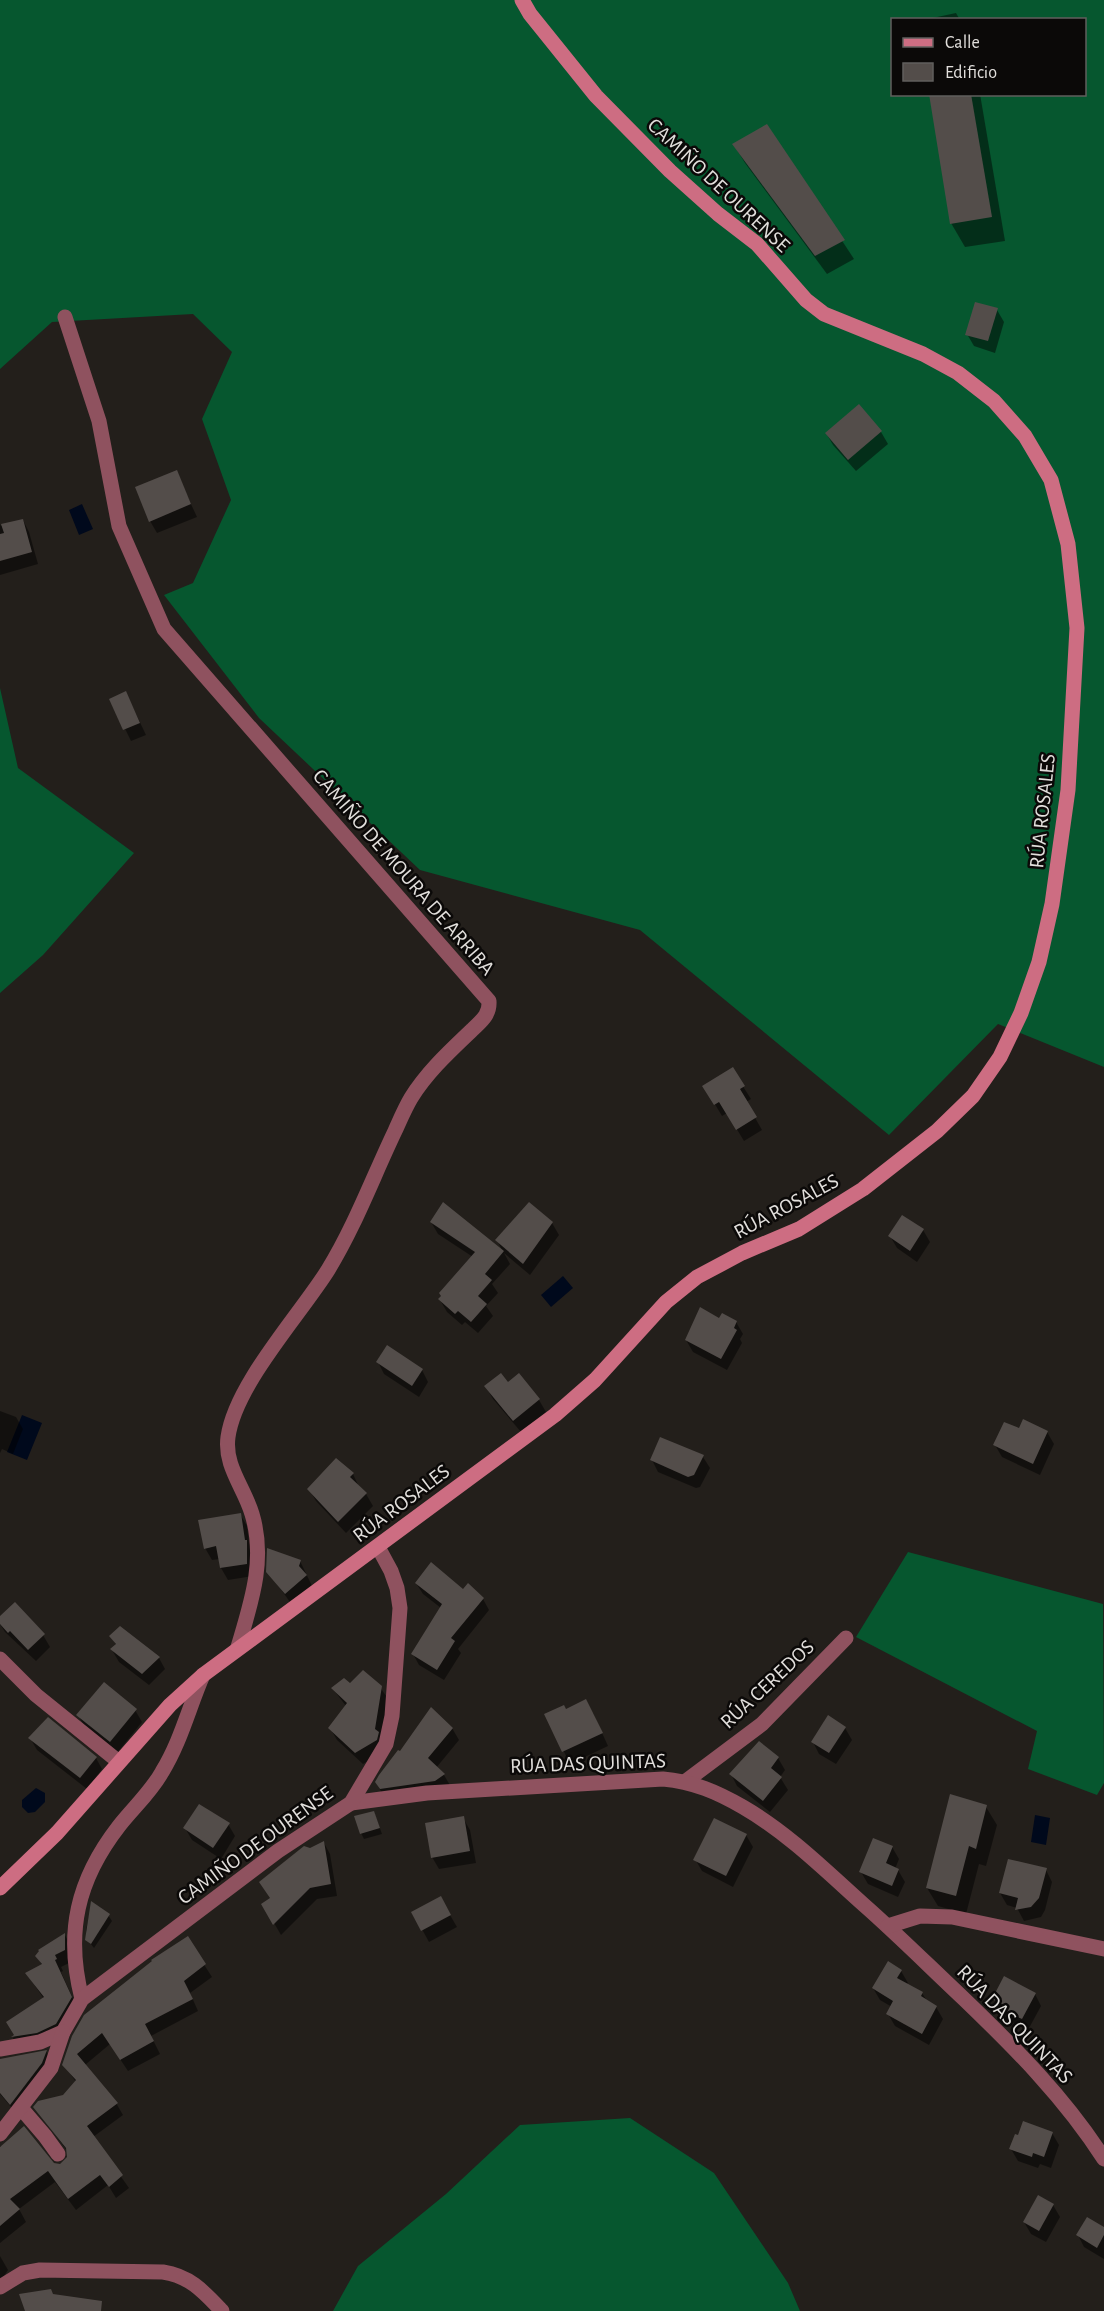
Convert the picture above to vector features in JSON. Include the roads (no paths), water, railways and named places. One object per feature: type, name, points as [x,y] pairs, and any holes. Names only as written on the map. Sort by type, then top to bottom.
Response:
[{"type":"street","name":"CAMIÑO DE OURENSE","points":[[522,0],[530,14],[596,96],[670,171],[718,214],[757,244],[806,300],[824,314],[849,326],[923,354]]},
{"type":"street","name":"CAMIÑO DE MOURA DE ARRIBA","points":[[65,316],[99,421],[119,526],[164,629],[489,1001],[487,1015],[433,1068],[411,1098],[333,1261],[247,1388],[231,1422],[227,1449],[231,1469],[252,1512],[257,1533],[259,1565],[254,1594],[238,1647]]},
{"type":"street","name":"RÚA ROSALES","points":[[0,1888],[57,1833],[170,1706],[203,1675],[555,1415],[595,1380],[666,1302],[697,1278],[742,1253],[808,1223],[863,1189],[937,1131],[973,1096],[1000,1057],[1021,1013],[1039,962],[1053,904],[1068,790],[1077,628],[1068,544],[1051,480],[1025,436],[994,401],[958,373],[923,354]]},
{"type":"street","name":"CAMIÑO DE OURENSE","points":[[82,1999],[278,1851],[351,1803],[386,1744],[392,1716],[399,1608],[392,1571],[378,1546]]},
{"type":"street","name":"RÚA CEREDOS","points":[[686,1781],[762,1724],[846,1638]]},
{"type":"street","points":[[0,1659],[36,1695],[119,1762]]},
{"type":"street","points":[[0,2134],[51,2068],[63,2032],[82,1999],[76,1974],[76,1919],[90,1870],[107,1842],[162,1774],[185,1726],[203,1675]]},
{"type":"street","name":"RÚA DAS QUINTAS","points":[[351,1803],[427,1792],[663,1779],[686,1781],[709,1789],[744,1808],[777,1830],[888,1926],[1039,2074],[1088,2134],[1104,2159]]},
{"type":"street","points":[[888,1926],[920,1916],[952,1917],[1104,1948]]},
{"type":"street","points":[[0,2049],[40,2042],[63,2032]]},
{"type":"street","points":[[21,2108],[58,2154]]},
{"type":"street","points":[[0,2286],[23,2273],[40,2270],[163,2272],[192,2282],[222,2311]]},
{"type":"water","points":[[82,504],[93,529],[79,535],[69,510]]},
{"type":"water","points":[[563,1276],[573,1288],[551,1307],[541,1295]]},
{"type":"water","points":[[22,1415],[42,1423],[27,1460],[7,1452]]},
{"type":"water","points":[[36,1788],[45,1793],[45,1802],[35,1812],[28,1813],[22,1807],[22,1800]]},
{"type":"water","points":[[1035,1815],[1050,1818],[1046,1845],[1031,1842]]}]
